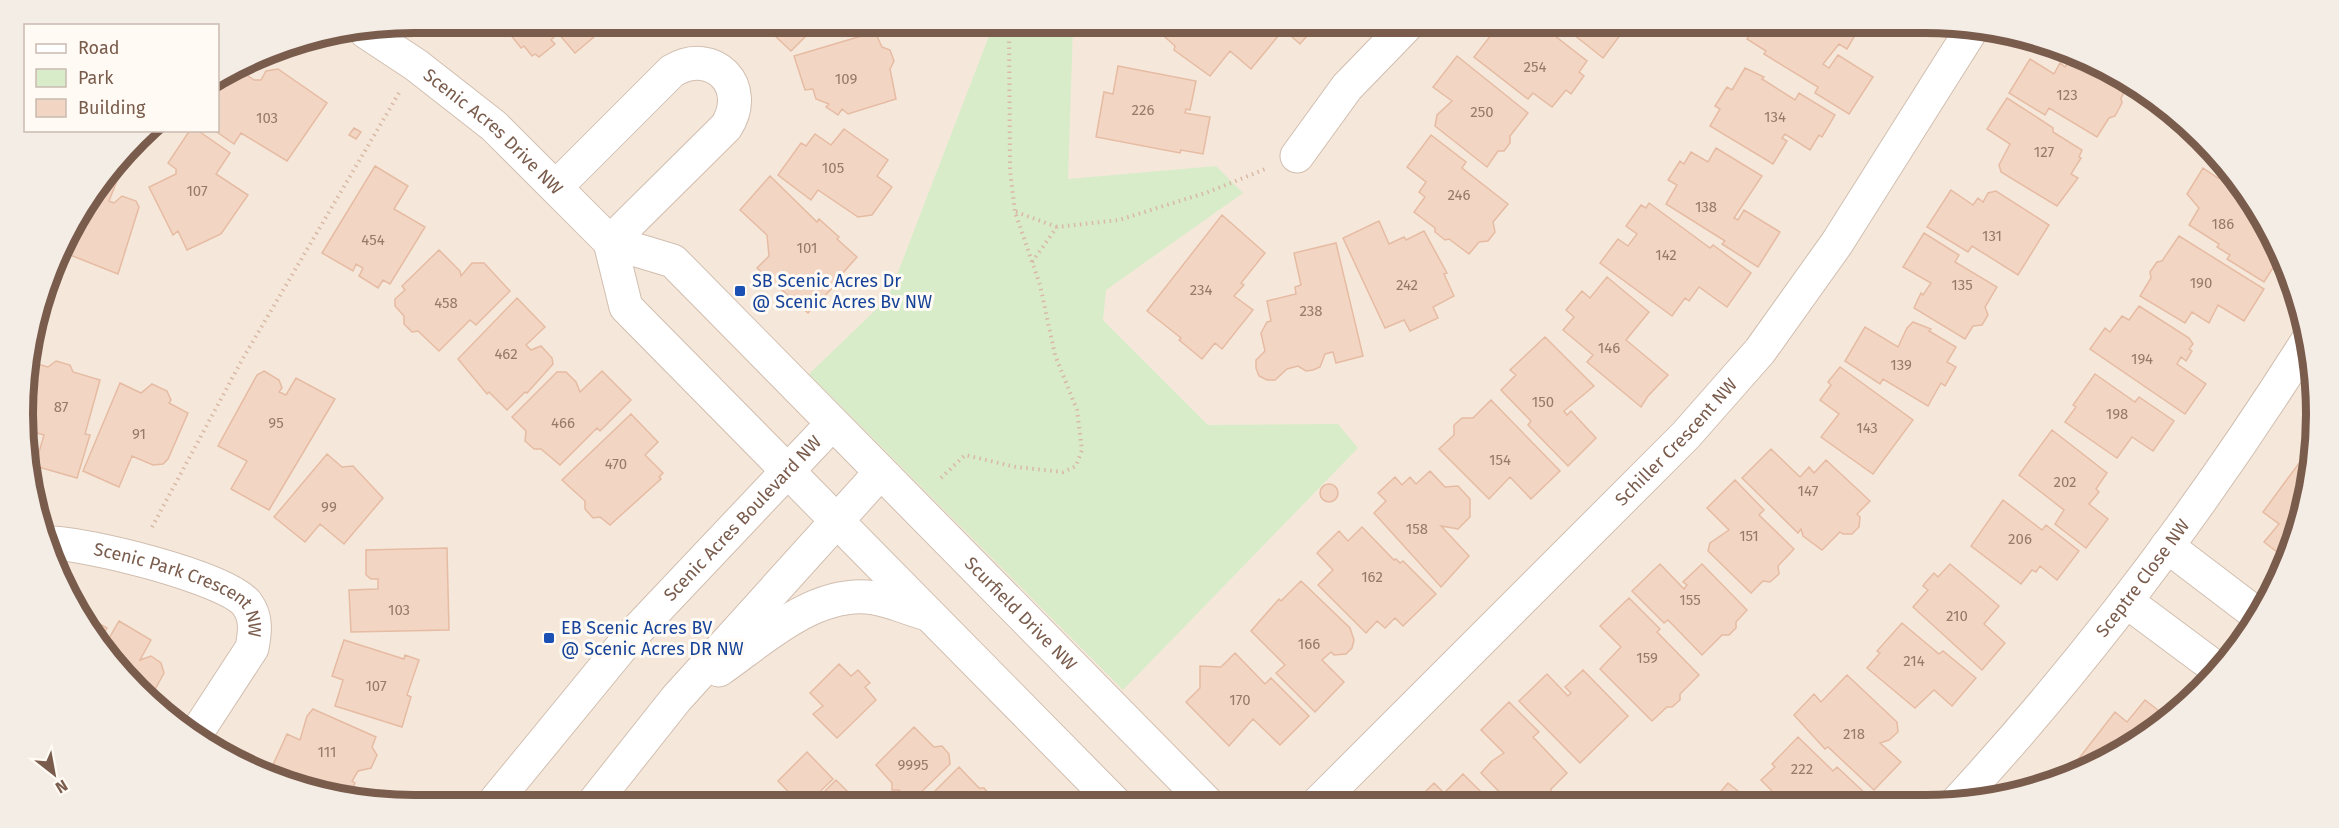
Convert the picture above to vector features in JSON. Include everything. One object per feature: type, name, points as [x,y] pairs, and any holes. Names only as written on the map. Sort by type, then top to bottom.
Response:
[{"type":"street","points":[[1297,156],[1347,87],[1399,33]]},
{"type":"street","name":"Scenic Acres Drive NW","points":[[371,35],[416,65],[494,126],[610,242],[673,261],[832,424]]},
{"type":"street","name":"Schiller Crescent NW","points":[[1326,795],[1686,435],[1760,351],[1837,243],[1968,35]]},
{"type":"street","points":[[556,187],[672,71],[693,62],[716,67],[725,75],[735,95],[732,118],[726,127],[610,242],[626,307],[1107,795]]},
{"type":"street","name":"Sceptre Close NW","points":[[1965,793],[2022,728],[2126,601],[2167,546],[2301,351]]},
{"type":"street","name":"Scenic Acres Boulevard NW","points":[[500,795],[624,644],[832,424]]},
{"type":"street","name":"Scurfield Drive NW","points":[[832,424],[1199,795]]},
{"type":"street","points":[[600,795],[676,699],[880,473]]},
{"type":"street","name":"Scenic Park Crescent NW","points":[[56,544],[140,558],[226,588],[247,604],[253,617],[255,632],[252,648],[199,729]]},
{"type":"street","points":[[2167,546],[2251,610]]},
{"type":"street","points":[[676,699],[792,620],[823,604],[867,597],[929,615]]},
{"type":"street","points":[[2126,601],[2211,665]]},
{"type":"path","points":[[941,478],[965,455],[1016,466],[1063,472],[1076,466],[1082,450],[1077,410],[1055,356],[1032,263],[1015,212],[1010,171],[1009,33]]},
{"type":"path","points":[[140,558],[150,531],[242,360],[416,65]]},
{"type":"path","points":[[1015,212],[1057,227],[1119,220],[1208,192],[1297,156]]},
{"type":"path","points":[[1032,263],[1057,227]]},
{"type":"shaded area","points":[[414,33],[1925,33],[1975,36],[2024,46],[2094,72],[2137,97],[2157,112],[2211,163],[2242,202],[2255,224],[2267,245],[2286,292],[2303,364],[2305,439],[2303,464],[2293,513],[2267,583],[2242,626],[2211,665],[2176,700],[2137,731],[2094,756],[2024,782],[1975,792],[1925,795],[414,795],[364,792],[315,782],[245,756],[202,731],[145,683],[97,626],[72,583],[46,513],[36,464],[34,389],[40,340],[62,268],[72,245],[97,202],[128,163],[159,132],[219,132],[219,86],[245,72],[315,46],[364,36]]},
{"type":"green space","points":[[990,33],[1073,33],[1068,179],[1216,166],[1243,193],[1106,290],[1103,320],[1208,425],[1338,424],[1358,448],[1123,690],[809,374],[888,298]]},
{"type":"building","points":[[509,33],[558,33],[551,40],[555,44],[539,57],[535,54],[532,56],[524,46],[521,48]]},
{"type":"building","points":[[558,33],[599,33],[575,53]]},
{"type":"building","points":[[774,33],[809,33],[791,51]]},
{"type":"building","points":[[875,33],[882,47],[890,50],[894,61],[890,69],[896,99],[848,114],[842,109],[838,115],[826,107],[829,104],[816,99],[813,89],[805,90],[794,56]]},
{"type":"building","points":[[1160,33],[1277,33],[1279,35],[1251,69],[1230,51],[1210,76],[1174,50],[1175,46]]},
{"type":"building","points":[[1288,33],[1310,33],[1300,44]]},
{"type":"building","points":[[1493,33],[1509,35],[1510,33],[1551,33],[1587,61],[1579,72],[1584,76],[1571,94],[1566,90],[1552,107],[1533,93],[1528,99],[1474,57]]},
{"type":"building","points":[[1572,33],[1622,33],[1603,58]]},
{"type":"building","points":[[1751,33],[1856,33],[1847,49],[1839,44],[1823,64],[1829,68],[1838,55],[1873,77],[1849,114],[1815,93],[1818,87],[1764,54],[1766,51],[1747,39]]},
{"type":"building","points":[[1457,56],[1528,113],[1510,136],[1510,143],[1504,151],[1498,151],[1487,167],[1435,126],[1437,115],[1452,101],[1433,87]]},
{"type":"building","points":[[2030,59],[2054,74],[2060,63],[2065,67],[2069,61],[2071,62],[2126,90],[2115,116],[2109,118],[2097,137],[2049,108],[2045,115],[2009,93]]},
{"type":"building","points":[[1118,66],[1196,81],[1190,110],[1186,109],[1185,113],[1210,117],[1203,154],[1181,150],[1180,153],[1096,137],[1104,92],[1113,94]]},
{"type":"building","points":[[1745,68],[1764,77],[1762,79],[1795,100],[1799,93],[1835,115],[1822,137],[1819,135],[1810,150],[1785,134],[1782,138],[1787,141],[1773,164],[1710,126],[1720,109],[1715,106],[1727,87],[1732,90]]},
{"type":"building","points":[[278,69],[327,103],[287,161],[241,133],[234,144],[217,132],[219,132],[219,86],[244,73],[254,80],[261,80],[266,71]]},
{"type":"building","points":[[2007,98],[2082,150],[2079,157],[2081,158],[2071,174],[2078,178],[2057,206],[2001,172],[1999,165],[2010,144],[1987,129]]},
{"type":"building","points":[[354,128],[361,132],[356,139],[349,135]]},
{"type":"building","points":[[844,129],[888,160],[877,176],[892,187],[872,215],[858,217],[818,190],[811,200],[778,175],[801,143],[806,146],[815,134],[831,145]]},
{"type":"building","points":[[189,132],[200,132],[230,153],[216,174],[248,195],[221,234],[187,250],[178,231],[173,235],[149,187],[176,174],[176,169],[168,163]]},
{"type":"building","points":[[1431,135],[1466,162],[1462,168],[1508,204],[1493,222],[1495,232],[1488,241],[1479,242],[1469,254],[1449,239],[1445,240],[1435,232],[1435,228],[1414,212],[1425,197],[1419,192],[1426,182],[1407,167]]},
{"type":"building","points":[[1716,148],[1762,176],[1734,218],[1738,220],[1744,210],[1780,232],[1758,267],[1722,244],[1725,241],[1666,204],[1677,185],[1668,180],[1680,161],[1684,164],[1691,152],[1708,162]]},
{"type":"building","points":[[375,166],[408,186],[394,209],[425,227],[390,284],[383,280],[378,288],[359,276],[363,268],[356,264],[353,271],[322,253]]},
{"type":"building","points":[[2203,168],[2218,178],[2221,175],[2242,202],[2275,264],[2264,282],[2227,259],[2230,255],[2217,247],[2219,244],[2189,225],[2199,208],[2187,194]]},
{"type":"building","points":[[770,176],[817,222],[819,219],[839,237],[837,239],[857,257],[841,275],[843,277],[808,313],[757,268],[769,256],[767,235],[740,210]]},
{"type":"building","points":[[116,177],[118,178],[109,201],[114,203],[122,196],[136,201],[139,207],[118,274],[68,254],[97,202]]},
{"type":"building","points":[[1951,190],[1973,205],[1978,198],[1983,202],[1988,193],[1996,191],[2049,225],[2018,275],[1972,246],[1968,252],[1927,227]]},
{"type":"building","points":[[1649,203],[1710,248],[1713,245],[1751,273],[1727,307],[1699,287],[1689,301],[1685,298],[1672,316],[1600,263],[1618,239],[1628,246],[1637,234],[1626,226],[1641,205],[1646,208]]},
{"type":"building","points":[[1222,215],[1265,253],[1241,283],[1244,285],[1234,296],[1253,310],[1222,349],[1215,343],[1202,359],[1179,340],[1181,338],[1147,311]]},
{"type":"building","points":[[1379,221],[1389,244],[1404,237],[1406,240],[1424,231],[1447,273],[1444,274],[1454,296],[1433,307],[1438,318],[1410,331],[1404,320],[1385,328],[1343,238]]},
{"type":"building","points":[[1924,233],[1959,255],[1955,262],[1997,287],[1985,307],[1988,315],[1982,325],[1973,326],[1965,339],[1914,308],[1921,293],[1923,295],[1931,283],[1903,267]]},
{"type":"building","points":[[2179,236],[2264,289],[2244,321],[2218,305],[2209,323],[2192,312],[2185,323],[2140,296],[2151,278],[2150,272],[2157,262],[2162,261]]},
{"type":"building","points":[[1336,243],[1363,356],[1336,363],[1333,352],[1325,354],[1320,367],[1313,370],[1306,371],[1298,366],[1287,369],[1275,380],[1267,380],[1259,376],[1256,360],[1265,351],[1261,333],[1267,322],[1271,321],[1267,301],[1296,294],[1295,287],[1301,285],[1294,253]]},
{"type":"building","points":[[439,250],[460,271],[461,276],[472,263],[484,263],[510,291],[476,325],[470,320],[439,351],[418,331],[412,332],[404,324],[404,316],[395,306],[395,299],[405,290],[402,286]]},
{"type":"building","points":[[1607,277],[1649,312],[1626,340],[1668,375],[1641,407],[1587,362],[1593,355],[1563,330],[1574,317],[1566,310],[1582,291],[1590,298]]},
{"type":"building","points":[[517,298],[545,327],[526,345],[531,350],[541,346],[552,358],[553,364],[527,393],[525,392],[507,410],[489,392],[487,394],[458,359]]},
{"type":"building","points":[[2139,306],[2189,338],[2193,344],[2186,361],[2181,357],[2177,364],[2206,384],[2185,414],[2090,349],[2105,328],[2110,332],[2122,316],[2129,320]]},
{"type":"building","points":[[1913,322],[1931,329],[1929,331],[1956,347],[1947,362],[1956,367],[1945,386],[1941,383],[1928,406],[1883,379],[1880,384],[1845,361],[1865,327],[1898,347],[1907,328]]},
{"type":"building","points":[[1545,337],[1594,386],[1564,411],[1567,415],[1571,411],[1596,438],[1568,466],[1528,425],[1531,421],[1501,390],[1516,375],[1510,370]]},
{"type":"building","points":[[56,361],[70,365],[73,372],[100,380],[85,434],[90,435],[77,478],[36,466],[44,435],[34,432],[36,364],[48,367]]},
{"type":"building","points":[[1840,367],[1913,420],[1873,474],[1821,437],[1839,414],[1820,400],[1831,385],[1828,382]]},
{"type":"building","points":[[264,371],[279,380],[282,388],[279,392],[286,395],[296,378],[335,399],[269,510],[231,489],[247,461],[218,446],[257,375]]},
{"type":"building","points":[[602,371],[631,400],[600,431],[597,428],[560,465],[541,449],[534,449],[525,441],[526,431],[512,417],[557,372],[566,372],[576,382],[580,392]]},
{"type":"building","points":[[2095,374],[2135,402],[2139,397],[2174,421],[2153,451],[2132,437],[2117,458],[2065,422],[2076,407],[2073,405]]},
{"type":"building","points":[[120,383],[141,393],[152,384],[167,391],[171,400],[169,403],[188,413],[168,459],[163,464],[153,465],[132,456],[119,487],[83,471]]},
{"type":"building","points":[[1491,400],[1560,471],[1531,499],[1510,477],[1489,499],[1439,449],[1454,435],[1454,425],[1462,418],[1473,418]]},
{"type":"building","points":[[631,414],[658,442],[645,455],[663,473],[659,477],[661,479],[610,525],[600,517],[593,518],[585,509],[585,501],[562,480]]},
{"type":"building","points":[[2052,430],[2107,473],[2096,489],[2099,492],[2089,504],[2108,519],[2086,548],[2055,524],[2064,510],[2019,475]]},
{"type":"building","points":[[1771,449],[1800,477],[1809,467],[1814,473],[1826,460],[1870,501],[1857,514],[1860,517],[1859,527],[1852,534],[1840,532],[1822,550],[1803,536],[1801,529],[1798,533],[1742,478]]},
{"type":"building","points":[[327,454],[342,467],[353,466],[383,498],[344,544],[320,524],[305,542],[274,517]]},
{"type":"building","points":[[2304,457],[2293,513],[2279,554],[2264,542],[2279,524],[2263,512]]},
{"type":"building","points":[[1430,471],[1445,487],[1458,486],[1470,499],[1470,517],[1458,529],[1441,526],[1469,556],[1441,587],[1374,513],[1386,501],[1378,493],[1395,477],[1402,485],[1410,477],[1416,484]]},
{"type":"building","points":[[1735,480],[1764,510],[1759,515],[1794,549],[1778,566],[1779,574],[1770,582],[1763,581],[1751,593],[1708,551],[1710,543],[1729,530],[1707,508]]},
{"type":"building","points":[[1325,484],[1333,484],[1338,489],[1336,500],[1325,502],[1320,497],[1320,489]]},
{"type":"building","points":[[2003,500],[2042,530],[2046,525],[2079,551],[2057,580],[2040,566],[2036,572],[2032,570],[2021,584],[1971,546]]},
{"type":"building","points":[[1362,527],[1394,560],[1400,563],[1403,561],[1436,594],[1403,626],[1395,618],[1385,628],[1377,621],[1366,633],[1318,585],[1333,570],[1317,553],[1339,531],[1348,541]]},
{"type":"building","points":[[447,548],[449,630],[351,632],[349,590],[378,589],[378,579],[371,579],[366,575],[366,550]]},
{"type":"building","points":[[1660,564],[1684,589],[1687,585],[1683,582],[1702,564],[1747,610],[1736,622],[1736,628],[1729,635],[1722,635],[1702,655],[1668,620],[1664,623],[1632,591]]},
{"type":"building","points":[[1950,564],[1999,606],[1984,624],[2005,643],[1982,670],[1913,607],[1928,590],[1923,586],[1925,583],[1934,573],[1938,577]]},
{"type":"building","points":[[1301,581],[1350,628],[1354,640],[1352,648],[1346,654],[1334,655],[1331,652],[1322,660],[1344,682],[1315,712],[1276,673],[1285,665],[1251,631],[1279,599],[1281,601]]},
{"type":"building","points":[[1629,598],[1660,629],[1657,632],[1699,675],[1680,694],[1680,700],[1672,707],[1667,707],[1652,721],[1600,669],[1621,647],[1600,626]]},
{"type":"building","points":[[94,621],[107,628],[103,634]]},
{"type":"building","points":[[119,621],[151,640],[140,660],[151,656],[161,663],[164,673],[154,691],[128,665],[108,640]]},
{"type":"building","points":[[1902,623],[1939,654],[1943,651],[1976,678],[1952,706],[1934,690],[1915,708],[1867,668],[1880,653],[1877,651]]},
{"type":"building","points":[[344,640],[404,659],[405,655],[419,660],[407,695],[411,697],[402,727],[335,706],[343,680],[332,676]]},
{"type":"building","points":[[1235,653],[1265,684],[1271,678],[1309,716],[1280,745],[1253,719],[1229,746],[1186,702],[1200,688],[1200,666],[1221,667]]},
{"type":"building","points":[[839,664],[851,676],[858,670],[870,683],[865,687],[876,700],[837,738],[813,714],[823,706],[810,693]]},
{"type":"building","points":[[1583,670],[1628,716],[1580,763],[1519,701],[1547,674],[1568,696],[1571,693],[1565,687]]},
{"type":"building","points":[[1847,675],[1897,722],[1898,732],[1889,740],[1880,743],[1901,762],[1874,790],[1828,747],[1825,749],[1794,715],[1814,694],[1821,702]]},
{"type":"building","points":[[2145,700],[2161,713],[2116,744],[2094,756],[2079,763],[2077,761],[2115,712],[2127,722]]},
{"type":"building","points":[[1509,702],[1539,732],[1533,737],[1567,773],[1551,789],[1552,795],[1502,795],[1481,773],[1492,761],[1504,753],[1481,730]]},
{"type":"building","points":[[313,709],[376,737],[372,747],[377,755],[371,768],[358,771],[352,781],[355,783],[352,790],[315,782],[272,767],[287,734],[300,740],[307,716]]},
{"type":"building","points":[[914,727],[934,747],[942,746],[949,754],[950,764],[918,795],[904,795],[899,790],[892,790],[892,783],[876,765]]},
{"type":"building","points":[[1798,737],[1833,771],[1837,767],[1867,795],[1776,795],[1761,780],[1775,767],[1772,764]]},
{"type":"building","points":[[807,752],[833,779],[816,795],[791,795],[778,781]]},
{"type":"building","points":[[959,767],[979,788],[984,788],[990,795],[931,795]]},
{"type":"building","points":[[1463,774],[1484,795],[1422,795],[1434,783],[1444,793]]},
{"type":"building","points":[[836,780],[851,795],[821,795]]},
{"type":"building","points":[[1728,783],[1743,795],[1718,795]]},
{"type":"place","name":"SB Scenic Acres Dr @ Scenic Acres Bv NW","points":[[740,291]]},
{"type":"place","name":"EB Scenic Acres BV @ Scenic Acres DR NW","points":[[549,638]]}]
